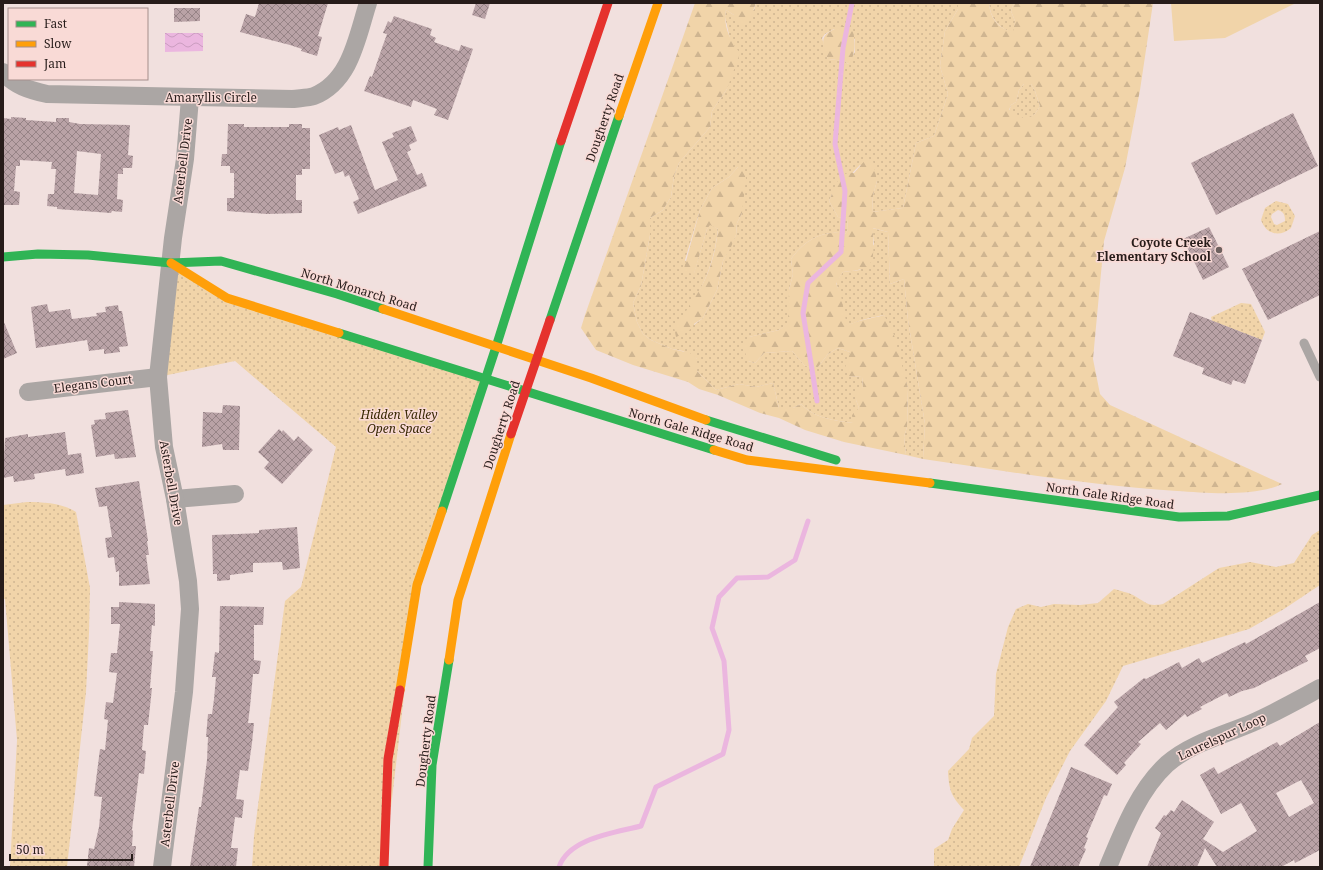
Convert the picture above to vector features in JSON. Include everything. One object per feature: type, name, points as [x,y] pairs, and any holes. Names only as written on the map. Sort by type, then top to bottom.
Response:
[{"type":"street","name":"Amaryllis Circle","points":[[10,80],[27,90],[47,94],[293,99],[313,96],[333,85],[341,77],[349,62],[368,3]]},
{"type":"street","points":[[384,867],[388,759],[417,585],[496,347],[562,134],[608,3]]},
{"type":"street","name":"Dougherty Road","points":[[428,867],[432,765],[458,600],[524,392],[537,360],[658,3]]},
{"type":"street","name":"Asterbell Drive","points":[[162,867],[189,637],[188,581],[175,499],[164,447],[158,377],[170,263],[185,159],[190,98]]},
{"type":"street","name":"North Monarch Road","points":[[3,257],[38,254],[88,255],[170,263],[221,261],[337,294],[537,360]]},
{"type":"street","name":"North Monarch Road","points":[[170,263],[227,298],[486,378]]},
{"type":"street","name":"North Gale Ridge Road","points":[[537,360],[730,429],[895,478]]},
{"type":"street","name":"Elegans Court","points":[[28,392],[158,377]]},
{"type":"street","name":"North Gale Ridge Road","points":[[486,378],[524,392],[747,460],[895,478],[1178,517],[1228,516],[1320,495]]},
{"type":"street","points":[[175,499],[235,494]]},
{"type":"street","name":"Laurelspur Loop","points":[[1108,867],[1131,814],[1151,783],[1167,764],[1182,753],[1226,732],[1276,712],[1320,688]]},
{"type":"lane","points":[[1304,343],[1320,377]]},
{"type":"green space","points":[[695,3],[756,3],[749,22],[741,28],[734,15],[726,10],[726,27],[733,43],[740,53],[727,89],[712,111],[710,127],[679,163],[674,176],[671,197],[663,210],[650,218],[650,235],[641,286],[633,303],[637,322],[643,334],[651,340],[672,349],[690,353],[697,359],[697,371],[716,390],[739,384],[756,387],[773,383],[779,408],[793,408],[801,404],[819,416],[832,420],[853,423],[852,415],[859,408],[856,400],[857,392],[863,387],[862,377],[849,376],[845,368],[850,352],[838,348],[828,354],[818,367],[805,366],[792,351],[764,353],[755,363],[748,361],[743,346],[749,337],[779,330],[788,323],[789,290],[793,274],[791,259],[796,253],[815,238],[829,233],[845,234],[848,230],[847,218],[838,217],[829,201],[840,178],[848,173],[854,173],[867,158],[873,161],[877,181],[873,195],[872,212],[903,208],[916,143],[934,136],[948,94],[940,66],[945,31],[958,9],[958,3],[989,3],[991,13],[996,22],[1008,31],[1013,32],[1015,21],[1011,11],[1014,3],[1153,3],[1140,90],[1125,168],[1104,241],[1093,359],[1100,394],[1110,405],[1282,484],[1258,491],[1231,493],[1145,489],[1081,482],[923,459],[925,424],[908,320],[904,279],[890,284],[888,232],[873,228],[873,254],[869,265],[864,268],[843,272],[836,283],[841,296],[847,326],[859,321],[884,315],[894,335],[908,388],[907,427],[904,437],[906,455],[844,442],[805,430],[779,418],[760,413],[718,395],[699,389],[688,382],[633,365],[596,350],[581,328]],"holes":[[[1024,84],[1031,84],[1040,106],[1035,114],[1025,119],[1009,110],[1011,105],[1016,102],[1019,90]]]},
{"type":"green space","points":[[756,3],[958,3],[958,9],[945,31],[940,66],[948,94],[934,136],[916,143],[903,208],[872,212],[873,195],[877,181],[860,165],[832,194],[829,201],[838,217],[847,218],[848,230],[845,234],[829,233],[815,238],[802,247],[791,259],[793,274],[789,290],[789,323],[779,330],[749,337],[748,361],[755,363],[764,353],[792,351],[805,366],[818,367],[828,354],[838,348],[850,352],[849,376],[862,377],[863,387],[856,400],[859,408],[853,423],[832,420],[819,416],[801,404],[793,408],[779,408],[773,383],[756,387],[739,384],[716,390],[697,371],[697,359],[683,351],[672,349],[651,340],[643,334],[637,322],[633,303],[641,286],[650,235],[650,218],[663,210],[671,197],[674,176],[679,163],[710,127],[712,111],[727,89],[731,43],[725,17],[726,10],[734,15],[754,10]],"holes":[[[834,29],[855,39],[855,52],[848,64],[845,61],[828,59],[822,38],[825,34]],[[738,167],[742,213],[737,223],[736,235],[723,261],[717,290],[703,318],[694,325],[691,306],[709,269],[715,249],[718,229],[710,224],[707,229],[694,273],[685,260],[700,210],[712,188],[729,177]]]},
{"type":"green space","points":[[989,3],[1014,3],[1011,11],[1015,21],[1014,33],[1004,29],[996,22],[991,13]]},
{"type":"green space","points":[[1171,3],[1296,3],[1225,38],[1174,41]]},
{"type":"green space","points":[[843,26],[853,30],[855,48],[853,56],[848,64],[845,61],[828,59],[823,41],[824,37],[831,31]]},
{"type":"green space","points":[[1024,84],[1031,84],[1040,106],[1035,114],[1025,120],[1009,111],[1011,105],[1016,102],[1019,90]]},
{"type":"green space","points":[[738,167],[742,168],[746,178],[742,213],[737,223],[736,235],[723,261],[717,290],[703,318],[694,324],[688,332],[676,337],[674,327],[691,304],[704,282],[713,258],[716,244],[718,229],[710,225],[707,229],[694,274],[683,272],[700,210],[712,188],[729,177]]},
{"type":"green space","points":[[1276,201],[1288,204],[1295,216],[1291,228],[1278,234],[1266,229],[1261,220],[1265,208]],"holes":[[[1278,210],[1284,214],[1285,221],[1277,225],[1274,224],[1271,217],[1272,214]]]},
{"type":"green space","points":[[872,228],[888,232],[890,284],[904,279],[908,320],[925,424],[923,459],[906,455],[904,437],[907,427],[908,388],[884,315],[859,321],[847,327],[842,311],[836,282],[843,272],[860,270],[874,244]]},
{"type":"green space","name":"Hidden Valley Open Space","points":[[171,263],[227,298],[486,378],[417,585],[384,867],[252,867],[254,836],[285,601],[301,587],[336,447],[235,361],[158,377]]},
{"type":"green space","points":[[1241,303],[1251,304],[1265,332],[1262,340],[1212,321],[1211,317]]},
{"type":"green space","points":[[27,502],[59,505],[76,512],[90,588],[86,692],[67,867],[10,867],[17,740],[5,599],[3,599],[3,505]]},
{"type":"green space","points":[[1320,530],[1320,585],[1284,609],[1249,629],[1123,666],[1106,701],[1070,751],[1046,798],[1019,867],[934,867],[934,849],[948,840],[952,829],[964,810],[956,801],[952,792],[949,783],[948,771],[969,749],[972,738],[994,716],[996,674],[1008,627],[1016,609],[1028,604],[1041,607],[1054,604],[1080,605],[1098,603],[1114,589],[1131,594],[1144,602],[1153,605],[1163,604],[1219,568],[1250,562],[1276,567],[1294,563],[1312,535]]},
{"type":"water","points":[[165,33],[203,33],[203,51],[165,52]]},
{"type":"building","points":[[259,3],[328,3],[318,36],[322,37],[317,56],[301,51],[302,49],[290,45],[240,32],[246,14],[255,17]]},
{"type":"building","points":[[476,3],[490,3],[485,19],[472,15]]},
{"type":"building","points":[[174,8],[200,8],[200,21],[174,22]]},
{"type":"building","points":[[394,16],[432,29],[430,35],[436,38],[434,42],[459,51],[461,45],[473,49],[448,120],[434,115],[437,109],[413,100],[411,107],[364,91],[370,76],[372,77],[387,34],[383,33],[388,21],[391,23]]},
{"type":"building","points":[[1293,113],[1318,166],[1216,215],[1191,163]]},
{"type":"building","points":[[11,117],[26,118],[26,120],[56,122],[56,118],[69,118],[69,122],[80,124],[130,125],[128,155],[133,156],[132,168],[123,168],[123,174],[118,174],[117,199],[123,200],[122,212],[112,211],[111,213],[57,209],[57,207],[47,206],[48,194],[54,194],[56,169],[51,169],[52,162],[20,160],[20,166],[16,166],[14,191],[20,192],[19,205],[3,205],[3,118],[11,119]],"holes":[[[77,151],[101,154],[98,195],[74,193]]]},
{"type":"building","points":[[228,124],[244,124],[244,127],[289,127],[289,124],[302,124],[302,128],[310,128],[310,169],[302,169],[302,175],[296,175],[296,200],[302,200],[302,213],[267,214],[227,211],[227,198],[234,198],[234,173],[230,173],[230,166],[221,166],[222,154],[227,154]]},
{"type":"building","points":[[351,125],[375,190],[398,180],[382,142],[394,137],[392,133],[411,126],[417,141],[409,145],[411,150],[407,152],[417,175],[422,173],[427,186],[358,214],[353,202],[359,199],[349,175],[345,177],[343,171],[335,174],[319,135],[338,127],[339,130]]},
{"type":"building","points":[[1209,227],[1229,267],[1203,280],[1183,239]]},
{"type":"building","points":[[1320,231],[1320,295],[1268,320],[1242,269]]},
{"type":"building","points":[[47,304],[49,312],[70,309],[72,319],[97,316],[96,313],[106,312],[105,307],[118,305],[119,311],[122,311],[128,346],[119,347],[120,352],[104,354],[104,349],[89,351],[87,340],[36,348],[31,307]]},
{"type":"building","points":[[1190,312],[1262,340],[1245,384],[1233,380],[1231,385],[1202,374],[1204,368],[1173,356]]},
{"type":"building","points":[[3,320],[17,353],[3,359]]},
{"type":"building","points":[[223,405],[240,406],[239,450],[223,450],[222,444],[202,447],[203,412],[222,413]]},
{"type":"building","points":[[128,410],[136,457],[115,459],[114,454],[96,457],[91,425],[95,424],[94,420],[106,419],[105,413]]},
{"type":"building","points":[[279,429],[282,432],[283,430],[294,441],[298,436],[313,450],[282,484],[264,468],[269,462],[258,452]]},
{"type":"building","points":[[65,432],[68,455],[81,453],[84,473],[66,476],[65,469],[34,474],[35,479],[14,482],[13,476],[3,478],[5,438],[28,434],[28,437]]},
{"type":"building","points":[[139,481],[148,541],[149,555],[146,555],[150,584],[119,586],[119,571],[116,572],[114,557],[108,558],[105,538],[112,537],[107,506],[99,507],[95,488]]},
{"type":"building","points":[[297,527],[300,568],[283,570],[282,562],[253,563],[253,572],[230,575],[230,580],[217,581],[217,574],[213,574],[212,535],[259,533],[259,530]]},
{"type":"building","points":[[119,602],[155,604],[155,626],[152,625],[150,651],[153,651],[150,688],[152,688],[148,725],[144,725],[142,750],[146,751],[144,774],[139,773],[132,830],[132,846],[136,846],[134,867],[87,866],[89,848],[94,849],[99,827],[102,797],[94,796],[100,749],[105,750],[108,720],[104,719],[106,702],[113,703],[117,673],[109,672],[111,653],[117,653],[120,624],[111,624],[111,607],[119,607]]},
{"type":"building","points":[[1320,602],[1320,648],[1305,656],[1308,661],[1254,688],[1242,691],[1229,697],[1227,693],[1200,707],[1202,709],[1187,717],[1185,714],[1166,730],[1160,723],[1138,742],[1141,744],[1124,763],[1126,765],[1117,775],[1084,745],[1118,707],[1114,702],[1144,678],[1146,679],[1179,662],[1182,668],[1199,658],[1202,663],[1245,642],[1246,644]]},
{"type":"building","points":[[220,606],[264,607],[263,625],[254,625],[254,660],[261,661],[259,674],[253,674],[248,723],[254,723],[252,743],[248,771],[240,770],[236,799],[244,800],[242,818],[235,817],[231,848],[238,848],[236,867],[190,867],[199,807],[201,807],[207,760],[208,737],[206,737],[208,714],[212,714],[216,677],[212,677],[215,652],[219,653]]},
{"type":"building","points":[[1320,722],[1320,850],[1295,863],[1294,860],[1281,867],[1217,867],[1205,848],[1197,867],[1147,867],[1161,833],[1155,828],[1164,815],[1166,816],[1171,810],[1174,812],[1182,800],[1214,822],[1203,839],[1223,852],[1257,831],[1241,803],[1221,814],[1200,775],[1214,767],[1218,774],[1277,742],[1280,746]],"holes":[[[1301,780],[1314,803],[1289,817],[1276,793]]]},
{"type":"building","points":[[1071,767],[1112,784],[1107,796],[1104,795],[1086,837],[1088,838],[1084,848],[1086,849],[1078,867],[1030,867]]},
{"type":"waterway","points":[[817,401],[803,313],[808,283],[841,252],[845,191],[835,144],[843,48],[852,3]]},
{"type":"waterway","points":[[559,867],[564,857],[572,849],[582,843],[606,834],[641,826],[656,787],[723,754],[729,730],[724,661],[712,628],[719,597],[737,578],[768,577],[795,560],[808,521]]},
{"type":"traffic: fast","points":[[550,320],[619,116]]},
{"type":"traffic: fast","points":[[442,511],[561,141]]},
{"type":"traffic: fast","points":[[3,257],[38,254],[88,255],[171,263],[221,261],[337,294],[383,309]]},
{"type":"traffic: fast","points":[[339,333],[714,450]]},
{"type":"traffic: fast","points":[[706,420],[836,460]]},
{"type":"traffic: fast","points":[[930,483],[1179,517],[1228,516],[1320,495]]},
{"type":"traffic: fast","points":[[428,867],[432,765],[449,660]]},
{"type":"traffic: slow","points":[[619,116],[658,3]]},
{"type":"traffic: slow","points":[[171,263],[227,298],[339,333]]},
{"type":"traffic: slow","points":[[383,309],[591,378],[706,420]]},
{"type":"traffic: slow","points":[[449,660],[458,600],[511,434]]},
{"type":"traffic: slow","points":[[714,450],[747,460],[930,483]]},
{"type":"traffic: slow","points":[[400,690],[417,585],[442,511]]},
{"type":"traffic: jam","points":[[561,141],[608,3]]},
{"type":"traffic: jam","points":[[511,434],[550,320]]},
{"type":"traffic: jam","points":[[384,867],[388,759],[400,690]]},
{"type":"place","name":"Coyote Creek Elementary School","points":[[1219,250]]}]
